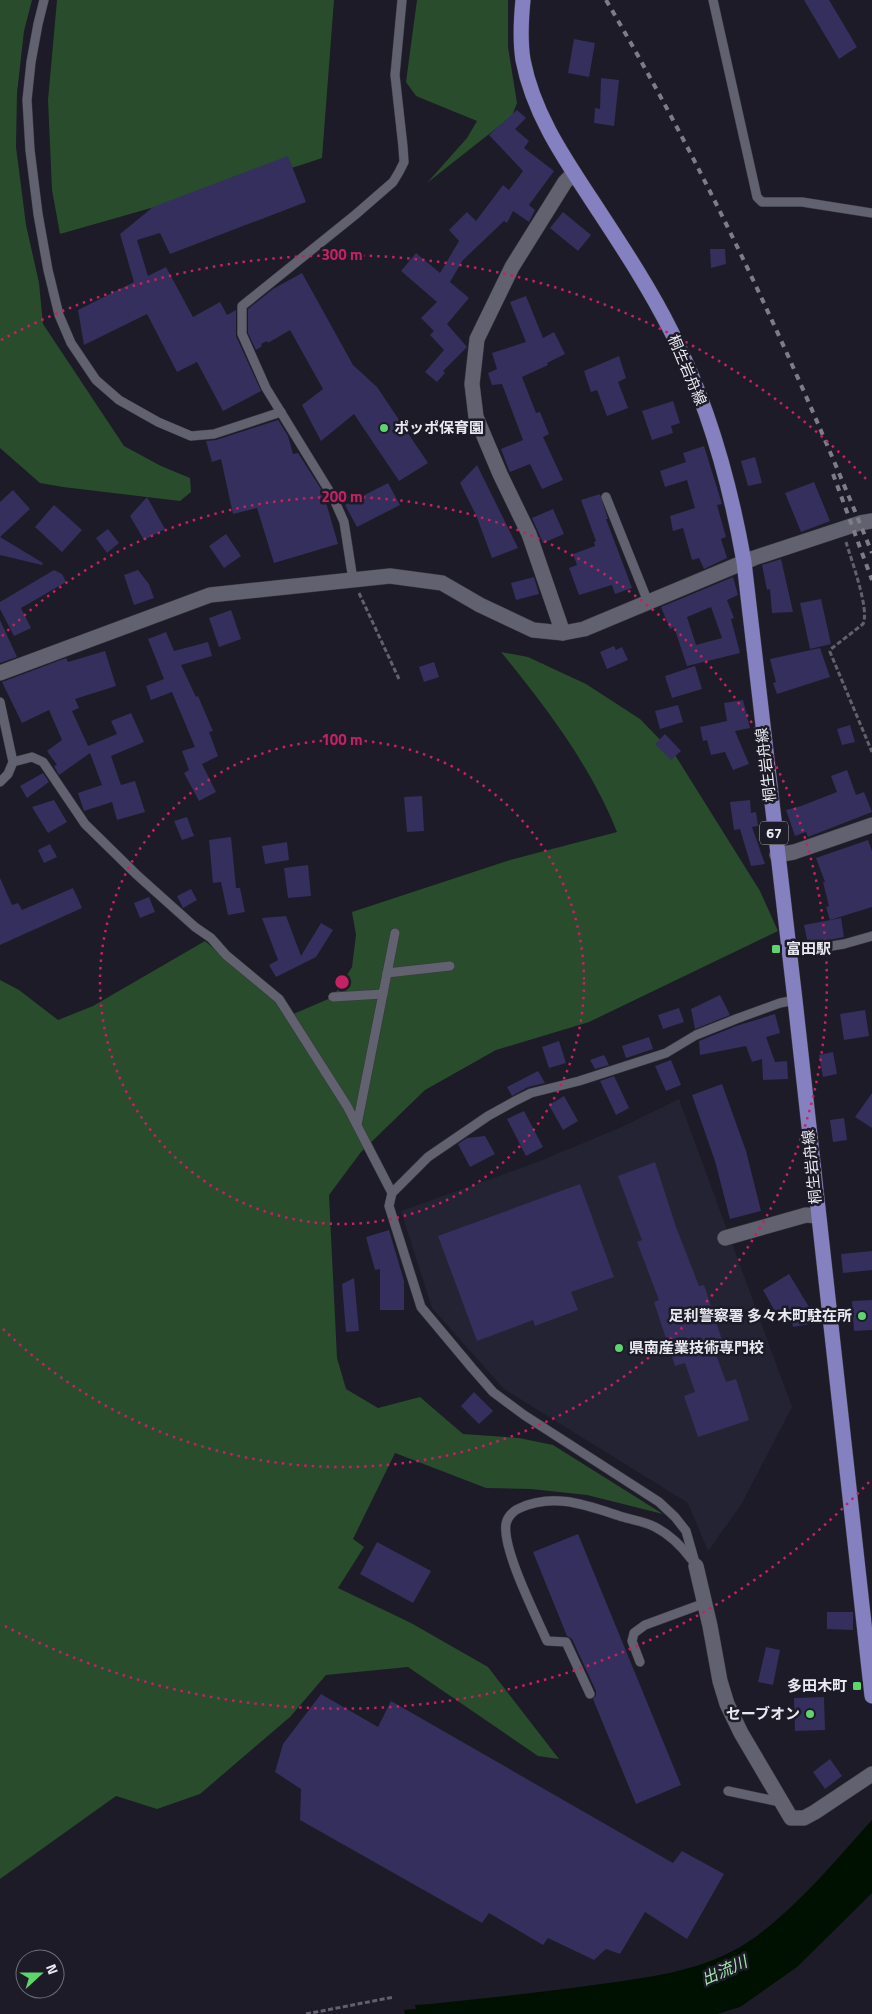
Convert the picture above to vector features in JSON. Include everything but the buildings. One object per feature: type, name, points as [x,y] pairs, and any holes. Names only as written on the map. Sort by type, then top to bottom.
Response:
[{"type":"main road","name":"桐生岩舟線","points":[[523,0],[523,58],[531,90],[544,123],[656,302],[687,364],[721,462],[733,505],[744,562],[795,1000],[817,1216],[872,1696]]},
{"type":"street","points":[[564,633],[529,534],[500,474],[476,417],[472,384],[477,339],[512,267],[566,182],[574,173]]},
{"type":"street","points":[[0,673],[210,595],[390,576],[442,583],[480,605],[533,630],[564,633],[584,629],[744,562],[860,523],[872,521]]},
{"type":"street","points":[[777,855],[794,852],[872,825]]},
{"type":"street","points":[[725,1238],[806,1215],[817,1216]]},
{"type":"street","points":[[696,1566],[720,1681],[728,1704],[741,1732],[790,1818],[804,1818],[872,1774]]},
{"type":"lane","points":[[44,0],[32,52],[27,100],[30,150],[38,214],[48,270],[59,315],[71,343],[96,380],[120,400],[158,422],[191,436],[214,434],[281,412]]},
{"type":"lane","points":[[353,580],[344,522],[333,497],[266,388],[242,334],[242,306],[355,215],[393,182],[400,172],[404,162],[394,76],[402,0]]},
{"type":"lane","points":[[713,0],[757,196],[762,202],[802,202],[872,212]]},
{"type":"lane","points":[[606,497],[648,602]]},
{"type":"lane","points":[[0,702],[13,762],[8,774],[0,782]]},
{"type":"lane","points":[[13,762],[32,757],[43,762],[85,824],[137,875],[195,927],[211,938],[226,955],[279,998],[347,1106],[392,1193]]},
{"type":"lane","points":[[356,1125],[395,933]]},
{"type":"lane","points":[[789,953],[844,944],[872,936]]},
{"type":"lane","points":[[387,973],[450,966]]},
{"type":"lane","points":[[333,997],[383,994]]},
{"type":"lane","points":[[696,1566],[686,1531],[659,1502],[524,1415],[493,1392],[438,1327],[421,1306],[390,1206],[392,1193],[428,1157],[488,1116],[531,1093],[579,1081],[666,1052],[696,1035],[780,1003],[795,1000]]},
{"type":"lane","points":[[590,1694],[566,1642],[547,1641],[508,1549],[505,1534],[506,1522],[514,1510],[533,1502],[554,1500],[576,1502],[655,1527],[685,1551],[696,1566]]},
{"type":"lane","points":[[640,1662],[632,1642],[634,1633],[645,1625],[704,1603]]},
{"type":"lane","points":[[728,1790],[780,1802]]},
{"type":"path","points":[[844,537],[864,607],[865,619],[863,624],[831,649],[830,652],[872,752]]},
{"type":"path","points":[[353,580],[399,679]]},
{"type":"path","points":[[306,2014],[394,1997]]},
{"type":"shaded area","name":"県南産業技術専門校","points":[[679,1099],[792,1407],[741,1505],[708,1551],[688,1503],[504,1389],[432,1308],[401,1211],[535,1163],[624,1126]]},
{"type":"green space","points":[[0,0],[32,0],[24,31],[17,93],[16,147],[26,225],[39,283],[43,324],[124,446],[161,466],[190,478],[191,492],[180,501],[40,483],[0,448]]},
{"type":"green space","points":[[57,0],[334,0],[322,158],[60,234],[52,190],[48,100]]},
{"type":"green space","points":[[417,0],[508,0],[508,47],[517,103],[512,116],[427,183],[467,138],[477,121],[416,96],[406,82]]},
{"type":"green space","points":[[501,652],[528,657],[586,684],[640,719],[675,755],[760,891],[778,931],[589,1022],[496,1050],[425,1090],[361,1152],[329,1195],[337,1358],[346,1389],[378,1408],[420,1397],[463,1434],[519,1438],[553,1445],[663,1514],[587,1495],[531,1489],[486,1488],[395,1453],[353,1539],[364,1547],[338,1588],[411,1623],[488,1667],[559,1759],[538,1756],[408,1667],[326,1675],[290,1717],[200,1794],[157,1809],[116,1796],[0,1879],[0,980],[19,990],[58,1020],[93,1006],[205,941],[291,1015],[333,997],[352,967],[356,935],[352,912],[510,860],[617,832],[594,784],[566,738]]},
{"type":"water","name":"出流川","points":[[872,1820],[872,1893],[797,1967],[740,2007],[717,2014],[405,2014],[404,2010],[416,2009],[415,2005],[639,1979],[677,1971],[714,1960],[748,1942],[765,1930],[798,1901]]},
{"type":"railway","points":[[606,0],[681,134],[716,203],[813,411],[872,553]]},
{"type":"railway","points":[[833,474],[872,580]]},
{"type":"place","name":"ポッポ保育園","points":[[384,428]]},
{"type":"place","name":"富田駅","points":[[776,949]]},
{"type":"place","name":"足利警察署 多々木町駐在所","points":[[862,1316]]},
{"type":"place","name":"県南産業技術専門校","points":[[619,1348]]},
{"type":"place","name":"多田木町","points":[[857,1686]]},
{"type":"place","name":"セーブオン","points":[[810,1714]]}]
